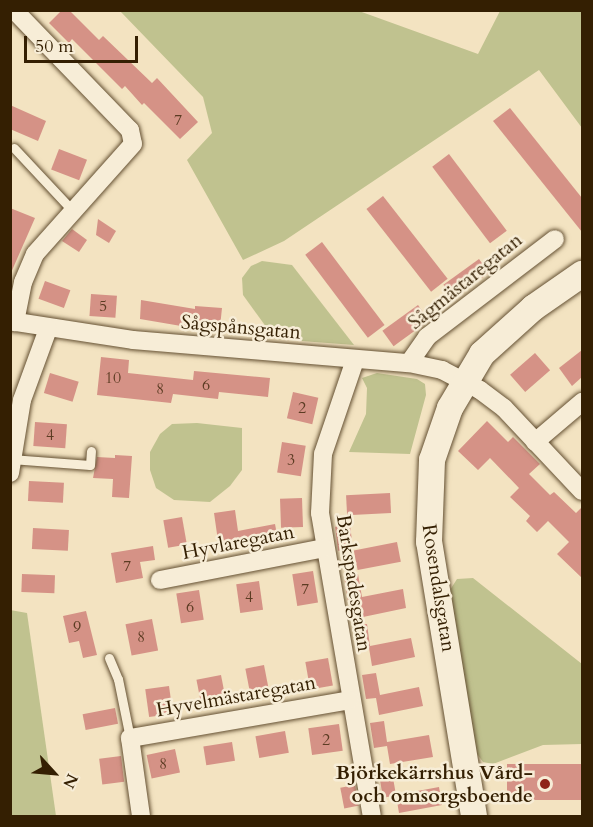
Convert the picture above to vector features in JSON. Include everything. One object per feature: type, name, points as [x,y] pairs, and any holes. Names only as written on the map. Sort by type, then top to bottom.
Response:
[{"type":"street","points":[[13,321],[23,282],[35,254],[71,209],[130,151],[133,137],[14,10]]},
{"type":"street","name":"Sågmästaregatan","points":[[409,363],[427,337],[555,238]]},
{"type":"street","name":"Rosendalsgatan","points":[[474,816],[429,542],[427,513],[432,459],[442,425],[465,380],[500,336],[582,274]]},
{"type":"street","name":"Sågspånsgatan","points":[[13,321],[48,329],[355,360],[409,363],[442,370],[465,380],[504,408],[582,491]]},
{"type":"street","points":[[10,473],[22,400],[48,329]]},
{"type":"street","name":"Barkspadesgatan","points":[[355,360],[323,454],[319,490],[324,548],[372,816]]},
{"type":"street","points":[[535,442],[582,402]]},
{"type":"street","name":"Hyvlaregatan","points":[[160,580],[324,548]]},
{"type":"street","name":"Hyvelmästaregatan","points":[[130,738],[350,700]]},
{"type":"street","points":[[130,738],[141,816]]},
{"type":"lane","points":[[14,148],[71,209]]},
{"type":"lane","points":[[11,459],[90,465],[91,451]]},
{"type":"lane","points":[[109,658],[118,679],[130,738]]},
{"type":"green space","points":[[120,11],[359,11],[478,54],[500,11],[582,11],[582,128],[539,70],[284,241],[243,260],[187,160],[212,133],[203,97]]},
{"type":"green space","points":[[262,261],[292,265],[354,345],[275,339],[243,295],[242,278],[251,266]]},
{"type":"green space","points":[[377,373],[417,379],[425,384],[426,395],[410,454],[349,452],[366,414],[367,388],[362,378]]},
{"type":"green space","points":[[197,423],[242,428],[242,470],[230,486],[210,502],[174,500],[156,488],[150,470],[150,452],[160,434],[172,424]]},
{"type":"green space","points":[[473,578],[582,664],[582,744],[543,745],[493,764],[483,762],[477,754],[450,590],[457,579]]},
{"type":"green space","points":[[10,610],[27,613],[56,816],[11,816]]},
{"type":"building","points":[[62,10],[69,10],[99,40],[103,36],[152,83],[157,78],[198,122],[180,139],[144,103],[142,105],[125,86],[122,89],[72,39],[69,43],[49,23]]},
{"type":"building","points":[[10,105],[46,121],[38,141],[10,129]]},
{"type":"building","points":[[510,108],[582,198],[582,232],[493,121]]},
{"type":"building","points":[[59,149],[87,160],[79,180],[51,170]]},
{"type":"building","points":[[449,154],[507,231],[490,243],[432,167]]},
{"type":"building","points":[[383,196],[448,279],[431,292],[366,209]]},
{"type":"building","points":[[10,208],[35,218],[10,275]]},
{"type":"building","points":[[98,219],[116,231],[109,243],[96,235]]},
{"type":"building","points":[[72,229],[87,240],[79,252],[62,241]]},
{"type":"building","points":[[322,242],[385,325],[368,338],[305,255]]},
{"type":"building","points":[[479,259],[489,273],[453,299],[443,285]]},
{"type":"building","points":[[45,281],[70,290],[64,308],[39,299]]},
{"type":"building","points":[[91,294],[117,296],[115,318],[89,316]]},
{"type":"building","points":[[141,300],[195,309],[195,306],[222,308],[220,327],[187,323],[187,327],[140,319]]},
{"type":"building","points":[[418,305],[429,320],[394,346],[382,331]]},
{"type":"building","points":[[582,350],[582,377],[572,386],[559,368]]},
{"type":"building","points":[[535,353],[550,370],[525,392],[510,375]]},
{"type":"building","points":[[101,357],[129,360],[128,373],[193,380],[194,371],[270,378],[268,397],[219,392],[218,399],[173,394],[171,403],[97,395]]},
{"type":"building","points":[[50,373],[79,382],[73,402],[44,393]]},
{"type":"building","points":[[293,392],[318,398],[312,424],[287,418]]},
{"type":"building","points":[[487,421],[508,442],[513,437],[540,464],[529,474],[550,495],[554,492],[576,513],[582,507],[582,578],[557,554],[569,542],[548,521],[537,532],[526,521],[530,516],[510,497],[519,488],[490,458],[478,470],[458,451]]},
{"type":"building","points":[[35,422],[67,424],[65,448],[33,446]]},
{"type":"building","points":[[282,442],[306,446],[301,476],[277,473]]},
{"type":"building","points":[[115,455],[132,456],[129,498],[112,497],[113,479],[93,478],[97,457],[115,458]]},
{"type":"building","points":[[29,481],[64,483],[63,503],[28,501]]},
{"type":"building","points":[[390,493],[391,513],[347,515],[346,495]]},
{"type":"building","points":[[302,498],[303,527],[281,528],[280,499]]},
{"type":"building","points":[[235,510],[238,531],[275,524],[278,540],[219,548],[214,513]]},
{"type":"building","points":[[182,517],[187,545],[168,548],[163,520]]},
{"type":"building","points":[[350,525],[353,549],[338,551],[335,527]]},
{"type":"building","points":[[33,528],[69,530],[68,551],[32,549]]},
{"type":"building","points":[[397,542],[401,562],[358,570],[354,550]]},
{"type":"building","points":[[153,546],[155,560],[140,562],[143,578],[116,583],[111,553]]},
{"type":"building","points":[[313,571],[318,603],[297,606],[292,574]]},
{"type":"building","points":[[22,574],[55,575],[54,593],[21,592]]},
{"type":"building","points":[[358,574],[362,597],[403,589],[406,608],[363,617],[359,599],[348,601],[344,576]]},
{"type":"building","points":[[259,581],[263,610],[240,613],[236,584]]},
{"type":"building","points":[[199,590],[204,620],[181,623],[176,594]]},
{"type":"building","points":[[86,611],[97,655],[83,658],[79,641],[69,643],[63,616]]},
{"type":"building","points":[[152,619],[158,650],[132,656],[125,624]]},
{"type":"building","points":[[367,624],[370,646],[411,638],[415,657],[372,666],[369,648],[357,650],[353,626]]},
{"type":"building","points":[[328,658],[333,686],[310,690],[305,662]]},
{"type":"building","points":[[264,665],[270,697],[252,701],[245,669]]},
{"type":"building","points":[[376,673],[380,695],[419,687],[423,706],[379,715],[376,698],[366,699],[362,675]]},
{"type":"building","points":[[221,675],[227,705],[202,710],[196,680]]},
{"type":"building","points":[[169,686],[173,714],[149,717],[145,689]]},
{"type":"building","points":[[115,708],[118,724],[86,730],[83,714]]},
{"type":"building","points":[[384,721],[387,742],[429,735],[433,757],[390,764],[387,746],[374,748],[370,723]]},
{"type":"building","points":[[339,724],[343,751],[312,755],[308,728]]},
{"type":"building","points":[[285,731],[289,753],[259,758],[255,736]]},
{"type":"building","points":[[232,742],[235,761],[206,765],[203,747]]},
{"type":"building","points":[[175,749],[180,772],[152,779],[147,755]]},
{"type":"building","points":[[121,756],[124,782],[102,784],[99,759]]},
{"type":"building","name":"Björkekärrshus Vård- och omsorgsboende","points":[[507,764],[582,764],[582,800],[507,800]]},
{"type":"building","points":[[392,772],[396,795],[383,798],[379,774]]},
{"type":"building","points":[[355,785],[359,806],[344,808],[340,788]]},
{"type":"building","points":[[439,787],[442,805],[399,813],[396,795]]},
{"type":"place","name":"Björkekärrshus Vård- och omsorgsboende","points":[[545,784]]}]
